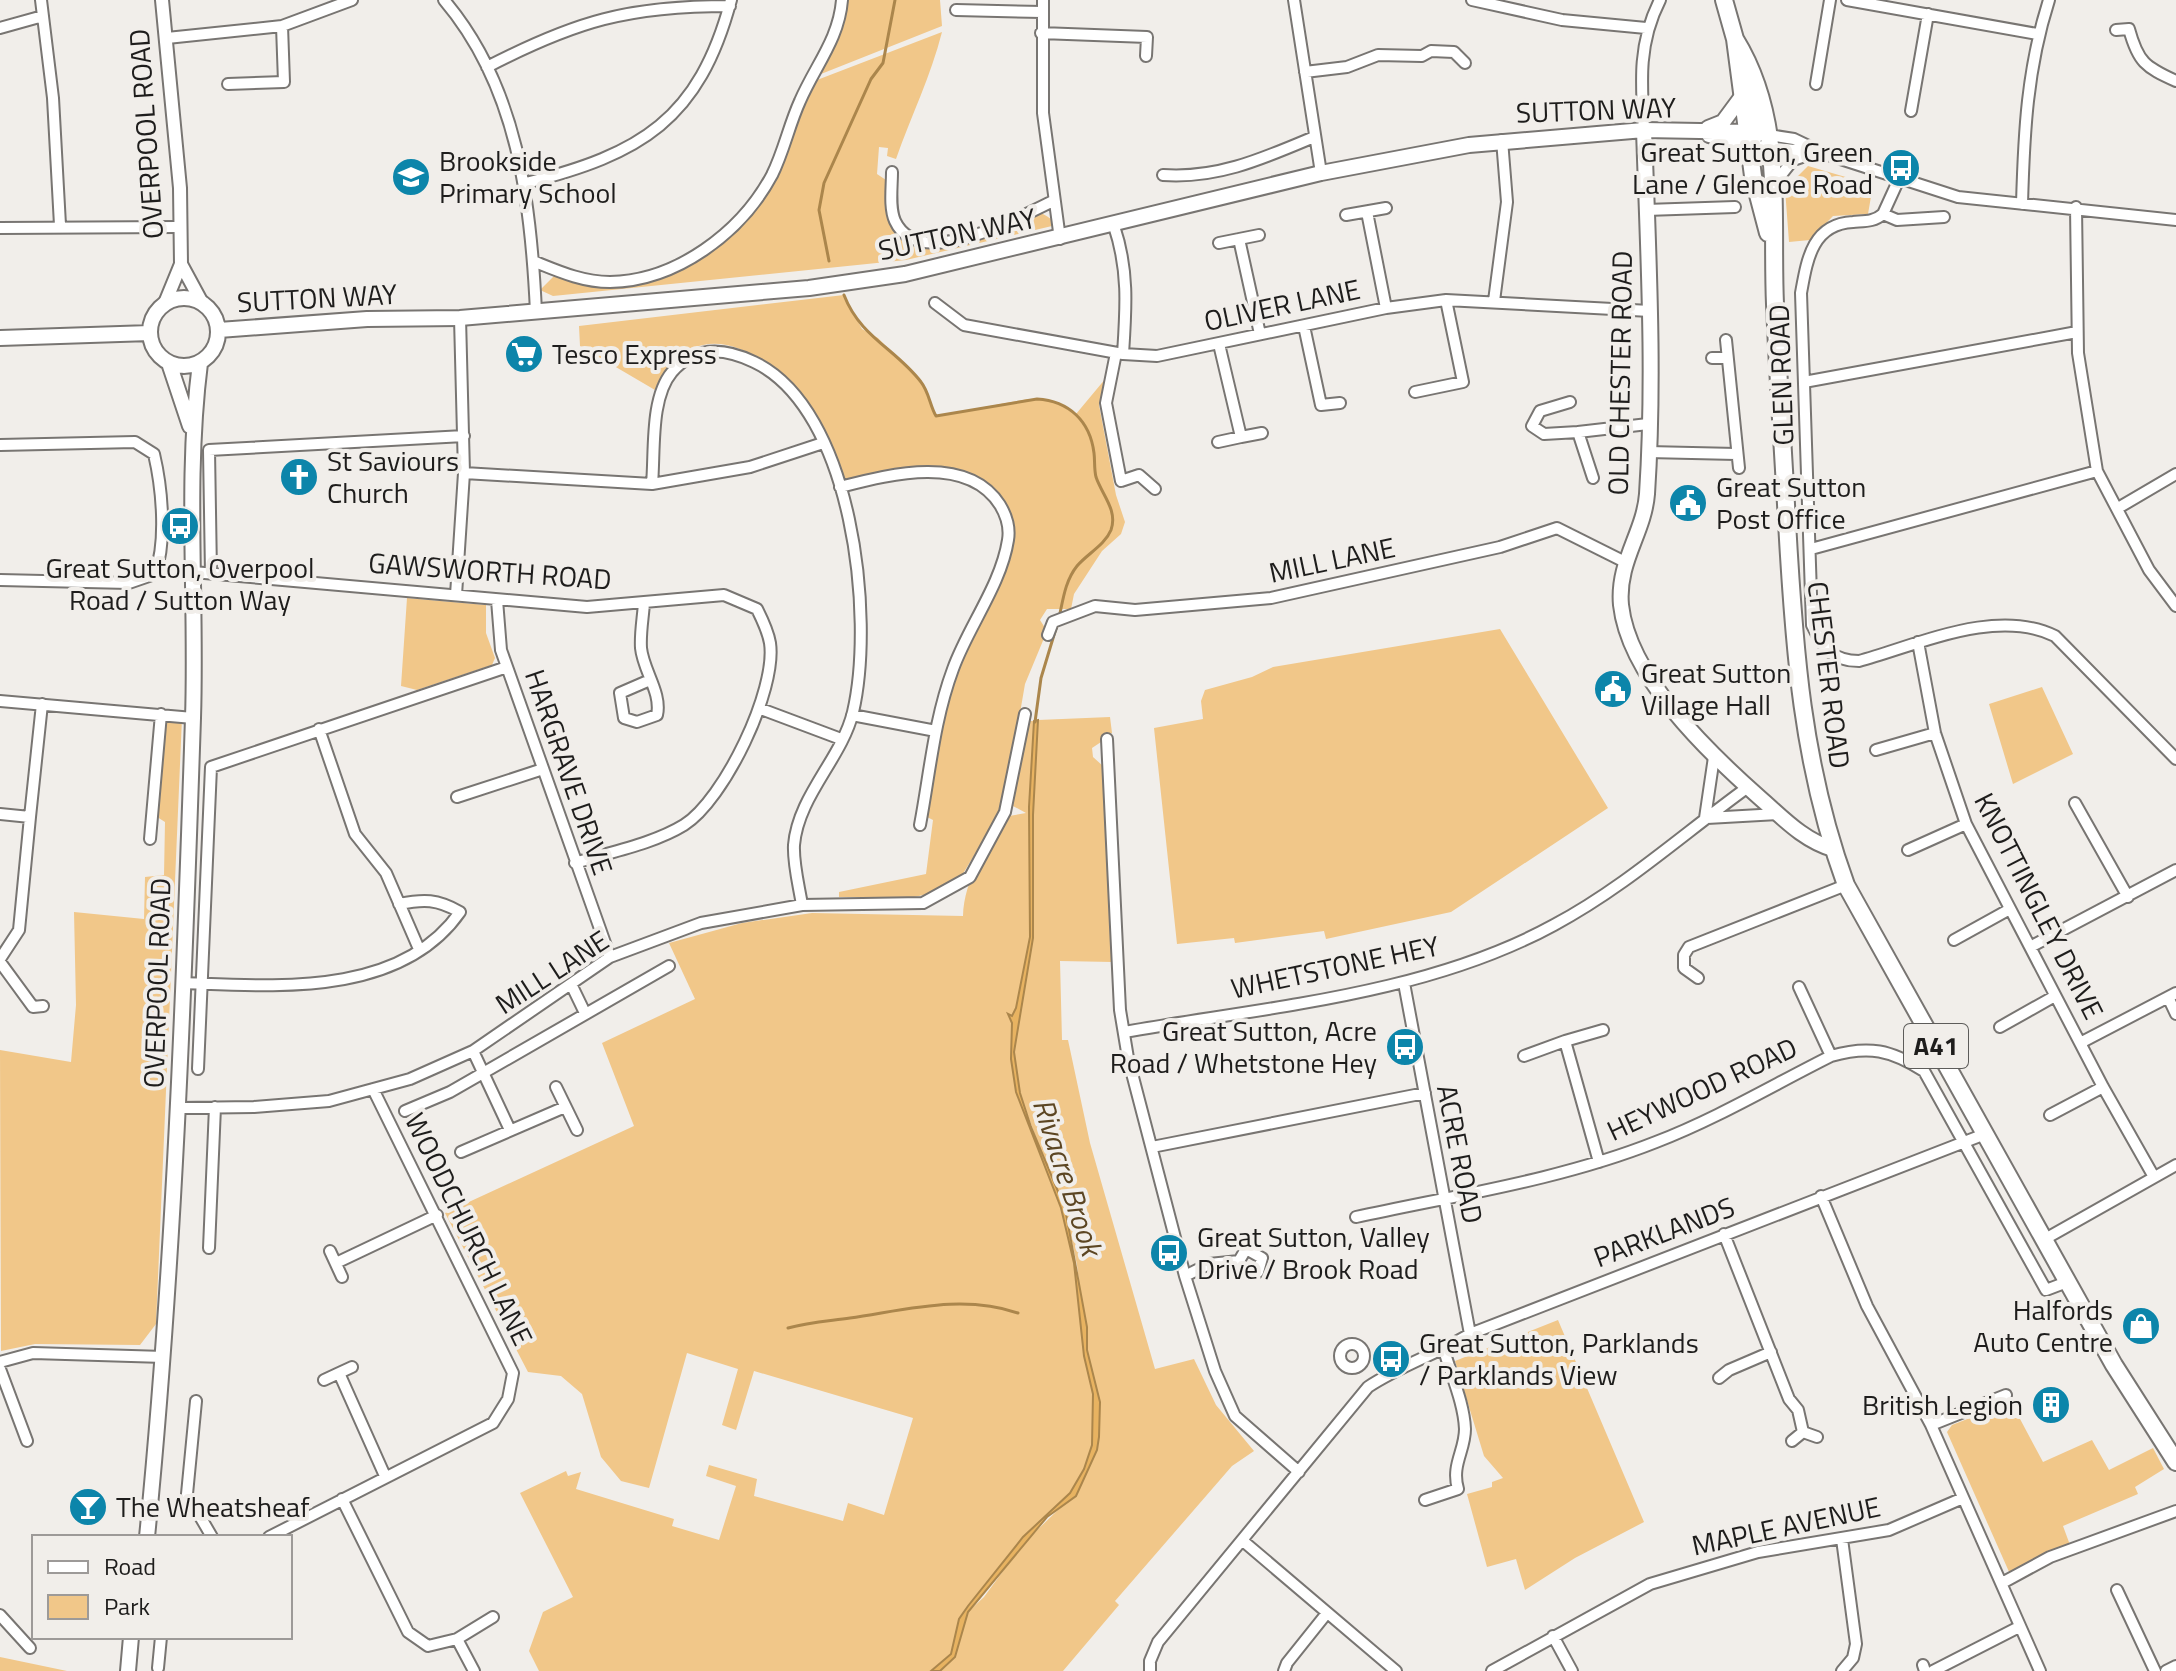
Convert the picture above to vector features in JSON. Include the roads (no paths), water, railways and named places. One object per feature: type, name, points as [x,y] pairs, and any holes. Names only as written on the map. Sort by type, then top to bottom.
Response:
[{"type":"main road","name":"CHESTER ROAD","points":[[1724,0],[1735,39],[1740,99],[1759,140],[1774,184],[1773,254],[1794,644],[1807,751],[1833,849],[1846,885],[2067,1282],[2176,1462]]},
{"type":"main road","name":"CHESTER ROAD","points":[[1735,39],[1750,64],[1765,106],[1759,140],[1766,223],[1773,254]]},
{"type":"main road","name":"SUTTON WAY","points":[[1697,132],[1723,122],[1740,99]]},
{"type":"main road","name":"SUTTON WAY","points":[[219,330],[367,319],[460,318],[536,312],[809,288],[905,274],[1114,226],[1321,173],[1502,140],[1644,130],[1697,132],[1759,140]]},
{"type":"main road","name":"OLD CHESTER ROAD","points":[[1644,130],[1650,311],[1647,498],[1625,562],[1621,606],[1636,654],[1676,714],[1714,757],[1778,814],[1814,843],[1833,849]]},
{"type":"main road","points":[[188,297],[210,308],[219,330],[212,352],[200,363],[188,366],[169,363],[153,346],[151,321],[165,303],[188,297]]},
{"type":"main road","points":[[0,338],[150,333]]},
{"type":"main road","name":"OVERPOOL ROAD","points":[[169,363],[192,430]]},
{"type":"main road","name":"OVERPOOL ROAD","points":[[147,1535],[164,1357],[178,1108],[193,718],[192,430],[200,363]]},
{"type":"main road","points":[[128,1671],[131,1639]]},
{"type":"street","points":[[41,0],[53,98],[60,225]]},
{"type":"street","name":"OVERPOOL ROAD","points":[[162,0],[180,188],[178,227],[181,264],[201,301]]},
{"type":"street","points":[[167,38],[282,26],[352,0]]},
{"type":"street","points":[[444,0],[487,67],[508,117],[526,183],[536,312]]},
{"type":"street","points":[[533,261],[574,278],[628,280],[677,265],[721,237],[744,214],[771,175],[803,94],[834,37],[842,0]]},
{"type":"street","points":[[1043,0],[1043,113],[1060,239]]},
{"type":"street","points":[[1294,0],[1321,173]]},
{"type":"street","points":[[1472,0],[1562,20],[1646,28]]},
{"type":"street","name":"OLD CHESTER ROAD","points":[[1644,130],[1641,82],[1646,28],[1660,0]]},
{"type":"street","points":[[1816,84],[1830,0]]},
{"type":"street","points":[[1847,0],[1889,3],[1928,14],[2037,34]]},
{"type":"street","points":[[2022,204],[2025,113],[2037,34],[2049,0]]},
{"type":"street","points":[[487,67],[544,38],[604,18],[641,9],[730,3],[706,70],[691,94],[652,134],[577,170],[526,183]]},
{"type":"street","points":[[956,10],[1042,12]]},
{"type":"street","points":[[1911,111],[1928,14]]},
{"type":"street","points":[[0,28],[43,16]]},
{"type":"street","points":[[228,84],[284,82],[282,26]]},
{"type":"street","points":[[2116,30],[2129,29],[2136,54],[2144,64],[2176,81]]},
{"type":"street","points":[[1041,33],[1147,37],[1146,56]]},
{"type":"street","points":[[1305,72],[1347,67],[1378,55],[1422,56],[1431,46],[1454,52],[1465,63]]},
{"type":"street","points":[[1163,175],[1184,176],[1239,169],[1314,137]]},
{"type":"street","points":[[1759,140],[1794,139],[1822,153],[1958,197],[2076,207],[2176,220]]},
{"type":"street","points":[[1494,301],[1507,202],[1502,140]]},
{"type":"street","points":[[1774,184],[1793,160],[1822,153]]},
{"type":"street","points":[[892,172],[893,218],[909,238],[921,242],[989,233],[1053,201]]},
{"type":"street","points":[[1899,179],[1883,214],[1897,220],[1944,217]]},
{"type":"street","points":[[1646,210],[1735,207]]},
{"type":"street","points":[[2076,207],[2077,332],[2097,471],[2149,570],[2176,606]]},
{"type":"street","points":[[1346,215],[1386,208]]},
{"type":"street","points":[[1367,212],[1386,308]]},
{"type":"street","name":"GLEN ROAD","points":[[1883,214],[1874,220],[1831,226],[1813,244],[1801,293],[1812,625],[1823,647],[1843,661],[1859,661],[1918,642],[1996,627],[2038,628],[2055,636],[2176,759]]},
{"type":"street","points":[[0,228],[60,225],[178,227]]},
{"type":"street","points":[[1114,226],[1123,253],[1127,285],[1119,354],[1106,403],[1121,481],[1139,475],[1155,489]]},
{"type":"street","points":[[1219,243],[1259,235]]},
{"type":"street","points":[[1239,239],[1260,334]]},
{"type":"street","name":"OVERPOOL ROAD","points":[[165,303],[181,264]]},
{"type":"street","points":[[1415,392],[1463,382],[1446,300]]},
{"type":"street","name":"OLIVER LANE","points":[[935,303],[964,325],[1119,354],[1157,356],[1386,308],[1446,300],[1650,311]]},
{"type":"street","points":[[456,595],[464,473],[460,318]]},
{"type":"street","points":[[1304,326],[1321,405],[1340,403]]},
{"type":"street","points":[[1804,382],[2077,332]]},
{"type":"street","points":[[1726,340],[1739,468]]},
{"type":"street","points":[[1219,344],[1241,437]]},
{"type":"street","points":[[652,484],[664,384],[692,356],[711,349],[733,352],[759,364],[794,391],[823,443],[840,487],[852,533],[863,615],[861,663],[852,715],[798,826],[795,856],[802,905]]},
{"type":"street","points":[[1712,358],[1727,358]]},
{"type":"street","points":[[1570,402],[1540,411],[1532,426],[1544,434],[1565,435],[1648,424]]},
{"type":"street","points":[[1578,432],[1593,478]]},
{"type":"street","points":[[1218,442],[1262,433]]},
{"type":"street","points":[[211,573],[209,450],[464,436]]},
{"type":"street","points":[[0,445],[135,442],[154,454],[158,480],[160,561],[155,574],[129,583],[0,580]]},
{"type":"street","points":[[464,473],[652,484],[750,467],[823,443]]},
{"type":"street","points":[[1648,452],[1736,454]]},
{"type":"street","points":[[1811,549],[2097,471]]},
{"type":"street","points":[[840,487],[892,474],[948,475],[985,488],[1003,510],[1008,539],[1002,560],[953,669],[936,731],[920,825]]},
{"type":"street","points":[[2118,508],[2176,474]]},
{"type":"street","name":"MILL LANE","points":[[1048,635],[1053,622],[1095,606],[1135,610],[1271,598],[1500,547],[1557,528],[1625,562]]},
{"type":"street","name":"GAWSWORTH ROAD","points":[[193,572],[587,607],[724,595],[757,609],[770,643],[768,681],[761,709],[717,792],[697,816],[682,827],[575,863]]},
{"type":"street","name":"HARGRAVE DRIVE","points":[[497,600],[497,623],[507,667],[610,957]]},
{"type":"street","points":[[644,603],[641,650],[650,680],[658,708],[657,715],[637,722],[624,718],[620,693],[650,680]]},
{"type":"street","name":"KNOTTINGLEY DRIVE","points":[[1918,642],[1935,733],[1966,824],[2103,1087],[2154,1177]]},
{"type":"street","points":[[419,949],[386,873],[355,834],[319,729],[507,667]]},
{"type":"street","points":[[0,701],[193,718]]},
{"type":"street","points":[[36,1010],[0,961],[19,930],[42,704]]},
{"type":"street","points":[[761,709],[841,739]]},
{"type":"street","points":[[150,839],[161,714]]},
{"type":"street","name":"MILL LANE","points":[[178,1108],[329,1101],[424,1073],[473,1051],[610,957],[701,923],[802,905],[923,903],[970,877],[1005,812],[1025,714]]},
{"type":"street","points":[[852,715],[936,731]]},
{"type":"street","name":"OVERPOOL ROAD","points":[[198,1069],[211,767],[319,729]]},
{"type":"street","points":[[1876,750],[1935,733]]},
{"type":"street","points":[[1107,739],[1120,1010],[1185,1276],[1215,1371],[1235,1416],[1299,1472]]},
{"type":"street","points":[[1714,757],[1705,818],[1778,814]]},
{"type":"street","points":[[457,797],[543,769]]},
{"type":"street","name":"WHETSTONE HEY","points":[[1124,1032],[1404,983],[1484,959],[1553,926],[1622,885],[1748,787]]},
{"type":"street","points":[[2075,803],[2128,897]]},
{"type":"street","points":[[0,814],[30,817]]},
{"type":"street","points":[[1908,850],[1966,824]]},
{"type":"street","points":[[2032,946],[2176,870]]},
{"type":"street","points":[[1698,978],[1684,968],[1684,955],[1699,940],[1846,885]]},
{"type":"street","points":[[183,983],[319,984],[366,974],[419,949],[444,932],[460,912],[439,901],[423,899],[399,904]]},
{"type":"street","points":[[1954,940],[2010,909]]},
{"type":"street","points":[[405,1111],[450,1092],[669,966]]},
{"type":"street","name":"ACRE ROAD","points":[[1404,983],[1470,1334]]},
{"type":"street","points":[[571,984],[585,1013]]},
{"type":"street","points":[[1799,987],[1831,1056]]},
{"type":"street","points":[[2082,1042],[2172,995],[2176,1014]]},
{"type":"street","points":[[2000,1027],[2055,996]]},
{"type":"street","points":[[1524,1056],[1603,1030]]},
{"type":"street","points":[[1565,1041],[1599,1162]]},
{"type":"street","name":"HEYWOOD ROAD","points":[[1356,1217],[1518,1184],[1599,1162],[1658,1142],[1831,1056],[1856,1048],[1875,1048],[1898,1054],[1924,1071],[1962,1140]]},
{"type":"street","points":[[473,1051],[510,1130]]},
{"type":"street","points":[[556,1087],[577,1130]]},
{"type":"street","points":[[2050,1115],[2103,1087]]},
{"type":"street","name":"WOODCHURCH LANE","points":[[273,1535],[493,1423],[513,1387],[513,1373],[373,1089]]},
{"type":"street","points":[[1152,1147],[1425,1093]]},
{"type":"street","points":[[209,1248],[215,1107]]},
{"type":"street","points":[[461,1152],[565,1107]]},
{"type":"street","name":"PARKLANDS","points":[[1150,1671],[1150,1661],[1158,1642],[1368,1387],[1419,1357],[1444,1350],[1470,1334],[1962,1140],[1985,1134]]},
{"type":"street","points":[[1962,1140],[2046,1290],[2067,1282]]},
{"type":"street","points":[[2045,1239],[2176,1165]]},
{"type":"street","points":[[1821,1196],[1879,1331],[1931,1425],[2040,1671]]},
{"type":"street","points":[[336,1263],[437,1215]]},
{"type":"street","points":[[1724,1234],[1789,1399],[1798,1410],[1803,1432]]},
{"type":"street","points":[[330,1251],[342,1277]]},
{"type":"street","points":[[1185,1276],[1209,1264],[1239,1261]]},
{"type":"street","points":[[1425,1500],[1458,1489],[1455,1464],[1464,1439],[1464,1418],[1444,1350]]},
{"type":"street","points":[[1719,1378],[1729,1370],[1771,1352]]},
{"type":"street","points":[[0,1362],[33,1353],[164,1357]]},
{"type":"street","points":[[324,1380],[352,1367]]},
{"type":"street","points":[[1356,1368],[1368,1387]]},
{"type":"street","points":[[0,1369],[27,1441]]},
{"type":"street","points":[[339,1373],[385,1476]]},
{"type":"street","points":[[1931,1425],[2006,1395]]},
{"type":"street","points":[[196,1401],[187,1494],[211,1535]]},
{"type":"street","points":[[1803,1432],[1817,1437]]},
{"type":"street","points":[[1792,1441],[1803,1432]]},
{"type":"street","name":"MAPLE AVENUE","points":[[1492,1671],[1650,1584],[1758,1552],[1889,1530],[1963,1498]]},
{"type":"street","points":[[342,1499],[408,1632],[428,1646],[457,1639],[493,1617]]},
{"type":"street","points":[[2002,1583],[2050,1557],[2176,1511]]},
{"type":"street","points":[[1842,1539],[1856,1644],[1853,1658],[1842,1671]]},
{"type":"street","points":[[1243,1541],[1396,1671]]},
{"type":"street","points":[[2117,1590],[2155,1671]]},
{"type":"street","points":[[1284,1671],[1327,1613]]},
{"type":"street","points":[[0,1615],[30,1648]]},
{"type":"street","points":[[1927,1669],[2019,1627]]},
{"type":"street","points":[[1553,1636],[1572,1671]]},
{"type":"street","points":[[158,1668],[161,1639]]},
{"type":"street","points":[[457,1639],[474,1671]]},
{"type":"street","points":[[2166,1671],[2176,1666]]},
{"type":"waterway","points":[[829,261],[819,210],[824,183],[871,79],[883,63],[895,0]]},
{"type":"waterway","points":[[844,295],[859,322],[921,382],[936,416],[1037,399],[1059,404],[1083,422],[1092,442],[1096,477],[1111,509],[1113,523],[1105,540],[1073,572],[1059,618]]},
{"type":"waterway","name":"Rivacre Brook","points":[[1035,722],[1041,678],[1057,625]]},
{"type":"waterway","points":[[788,1328],[934,1305],[976,1305],[1018,1313]]},
{"type":"place","name":"Great Sutton, Green Lane / Glencoe Road","points":[[1901,168]]},
{"type":"place","name":"Brookside Primary School","points":[[411,177]]},
{"type":"place","name":"Tesco Express","points":[[524,354]]},
{"type":"place","name":"St Saviours Church","points":[[299,477]]},
{"type":"place","name":"Great Sutton Post Office","points":[[1688,503]]},
{"type":"place","name":"Great Sutton, Overpool Road / Sutton Way","points":[[180,526]]},
{"type":"place","name":"Great Sutton Village Hall","points":[[1613,689]]},
{"type":"place","name":"Great Sutton, Acre Road / Whetstone Hey","points":[[1405,1047]]},
{"type":"place","name":"Great Sutton, Valley Drive / Brook Road","points":[[1169,1253]]},
{"type":"place","name":"Halfords Auto Centre","points":[[2141,1326]]},
{"type":"place","name":"Great Sutton, Parklands / Parklands View","points":[[1391,1359]]},
{"type":"place","name":"British Legion","points":[[2051,1405]]},
{"type":"place","name":"The Wheatsheaf","points":[[88,1507]]}]
